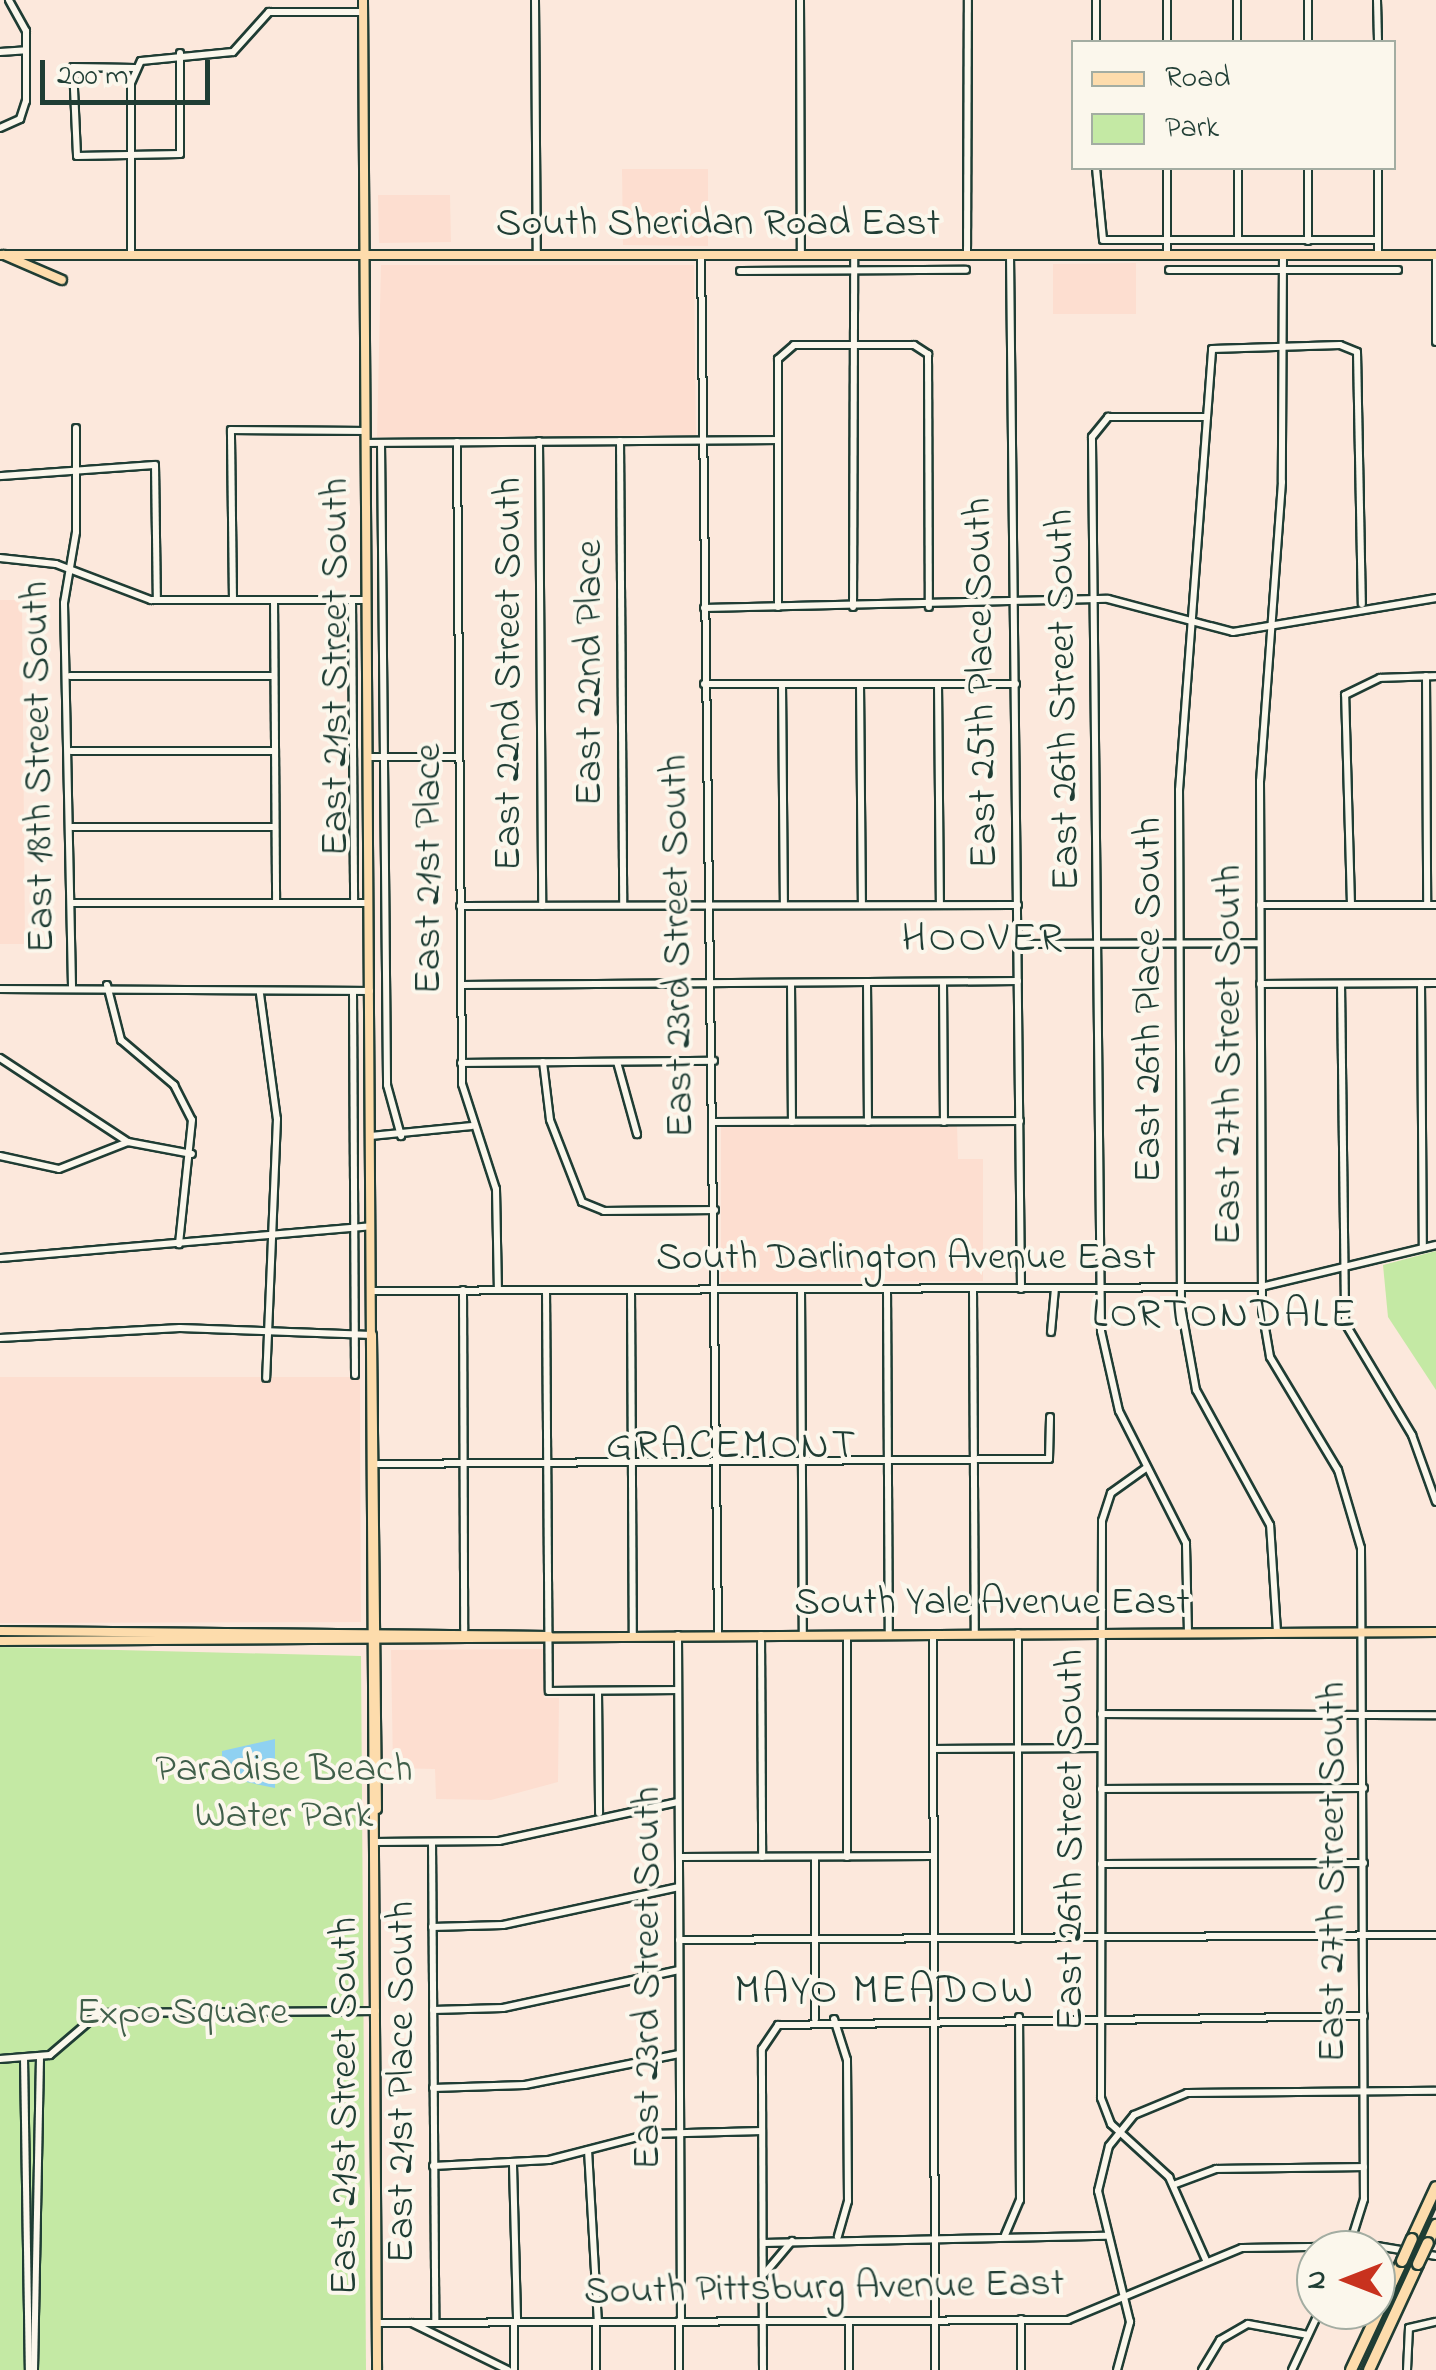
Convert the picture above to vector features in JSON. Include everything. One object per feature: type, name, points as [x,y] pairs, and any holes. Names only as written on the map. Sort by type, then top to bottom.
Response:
[{"type":"highway","points":[[1351,2370],[1436,2187]]},
{"type":"highway","points":[[1369,2370],[1436,2225]]},
{"type":"main road","name":"East 21st Street South","points":[[363,0],[372,1334],[378,1464],[374,1842],[377,2370]]},
{"type":"main road","name":"South Sheridan Road East","points":[[2,255],[1436,255]]},
{"type":"main road","points":[[2,255],[62,280]]},
{"type":"main road","name":"East 21st Street South","points":[[373,1383],[369,1469],[375,1637]]},
{"type":"main road","points":[[369,1469],[378,1464]]},
{"type":"main road","name":"South Yale Avenue East","points":[[0,1630],[375,1637],[464,1630],[549,1636]]},
{"type":"main road","points":[[30,1631],[30,1641]]},
{"type":"main road","points":[[88,1631],[88,1641]]},
{"type":"main road","points":[[165,1631],[165,1642]]},
{"type":"main road","name":"South Yale Avenue East","points":[[0,1642],[1436,1632]]},
{"type":"street","points":[[0,128],[23,113],[26,50],[10,0]]},
{"type":"street","points":[[535,0],[537,255]]},
{"type":"street","points":[[800,0],[800,255]]},
{"type":"street","points":[[967,255],[968,0]]},
{"type":"street","points":[[1096,0],[1096,40]]},
{"type":"street","points":[[1167,0],[1167,40]]},
{"type":"street","points":[[1237,0],[1237,40]]},
{"type":"street","points":[[1308,0],[1308,40]]},
{"type":"street","points":[[1378,0],[1378,40]]},
{"type":"street","points":[[131,255],[134,68],[141,60],[241,48],[269,12],[363,12]]},
{"type":"street","points":[[0,52],[26,50]]},
{"type":"street","points":[[134,68],[72,70],[74,154],[180,154],[180,53]]},
{"type":"street","points":[[1096,170],[1100,238],[1378,240]]},
{"type":"street","points":[[1167,170],[1167,255]]},
{"type":"street","points":[[1238,170],[1238,240]]},
{"type":"street","points":[[1308,170],[1308,240]]},
{"type":"street","points":[[1378,170],[1378,254]]},
{"type":"street","name":"East 23rd Street South","points":[[701,255],[705,906],[713,983],[718,1635]]},
{"type":"street","points":[[853,607],[854,255]]},
{"type":"street","name":"East 25th Place South","points":[[1010,255],[1021,1289]]},
{"type":"street","name":"East 27th Street South","points":[[1283,255],[1283,344],[1260,905],[1261,1287],[1270,1357],[1351,1500],[1363,1632],[1364,1788],[1364,2167],[1352,2230]]},
{"type":"street","points":[[1436,255],[1436,342]]},
{"type":"street","name":"South Sheridan Road East","points":[[740,271],[966,270]]},
{"type":"street","points":[[1169,270],[1398,270]]},
{"type":"street","points":[[1283,344],[1354,350],[1362,604]]},
{"type":"street","name":"East 26th Place South","points":[[1277,1632],[1270,1525],[1196,1390],[1180,1288],[1180,943],[1192,624],[1212,349],[1283,344]]},
{"type":"street","points":[[778,607],[782,348],[854,345],[925,349],[929,607]]},
{"type":"street","name":"East 26th Street South","points":[[1119,2131],[1102,2106],[1101,1714],[1106,1500],[1146,1468],[1112,1391],[1099,1288],[1093,598],[1097,423],[1207,417]]},
{"type":"street","name":"East 18th Street South","points":[[72,986],[67,567],[76,428]]},
{"type":"street","points":[[232,600],[231,430],[366,430]]},
{"type":"street","points":[[366,443],[778,440]]},
{"type":"street","name":"East 22nd Street South","points":[[538,441],[542,906]]},
{"type":"street","name":"East 22nd Place","points":[[620,441],[623,906]]},
{"type":"street","name":"East 21st Place","points":[[457,442],[461,1063],[472,1126],[496,1190],[498,1290]]},
{"type":"street","name":"East 21st Street South","points":[[380,443],[387,1085],[400,1136]]},
{"type":"street","points":[[0,476],[76,466],[155,465],[157,600]]},
{"type":"street","points":[[0,558],[67,567],[157,600],[366,600]]},
{"type":"street","points":[[704,608],[929,607],[1093,598],[1233,632],[1362,604],[1436,598]]},
{"type":"street","points":[[274,600],[276,903]]},
{"type":"street","name":"East 21st Street South","points":[[352,600],[354,903]]},
{"type":"street","points":[[70,676],[274,676]]},
{"type":"street","points":[[1260,905],[1431,905],[1426,676]]},
{"type":"street","points":[[1351,905],[1346,691],[1436,676]]},
{"type":"street","points":[[704,684],[1016,684]]},
{"type":"street","points":[[782,684],[784,905]]},
{"type":"street","points":[[860,684],[862,905]]},
{"type":"street","points":[[938,684],[940,905]]},
{"type":"street","points":[[70,752],[275,751]]},
{"type":"street","points":[[368,758],[459,757]]},
{"type":"street","points":[[72,826],[276,827]]},
{"type":"street","points":[[72,903],[369,903]]},
{"type":"street","points":[[460,906],[1018,905]]},
{"type":"street","points":[[1018,944],[1260,943]]},
{"type":"street","points":[[461,985],[1018,981]]},
{"type":"street","points":[[867,982],[868,1122]]},
{"type":"street","points":[[944,982],[944,1122]]},
{"type":"street","points":[[790,983],[792,1122]]},
{"type":"street","points":[[1422,983],[1422,1248]]},
{"type":"street","points":[[1260,984],[1436,983]]},
{"type":"street","points":[[107,984],[122,1040],[186,1102],[192,1154],[176,1212],[179,1244]]},
{"type":"street","points":[[0,989],[107,984],[260,994],[370,991]]},
{"type":"street","points":[[1341,984],[1342,1270],[1350,1336],[1412,1436],[1436,1502]]},
{"type":"street","points":[[353,992],[355,1375]]},
{"type":"street","points":[[260,994],[277,1119],[271,1334],[266,1378]]},
{"type":"street","points":[[0,1058],[128,1142],[192,1154]]},
{"type":"street","points":[[461,1063],[714,1061]]},
{"type":"street","points":[[542,1062],[550,1120],[582,1202],[604,1211],[714,1210]]},
{"type":"street","points":[[617,1062],[637,1134]]},
{"type":"street","points":[[714,1122],[1020,1122]]},
{"type":"street","points":[[371,1136],[472,1126]]},
{"type":"street","points":[[0,1156],[59,1169],[128,1142]]},
{"type":"street","points":[[0,1258],[179,1244],[271,1229],[371,1226]]},
{"type":"street","name":"South Darlington Avenue East","points":[[372,1291],[1261,1287],[1436,1245]]},
{"type":"street","points":[[1050,1332],[1054,1288]]},
{"type":"street","points":[[887,1289],[890,1634]]},
{"type":"street","points":[[973,1289],[975,1634]]},
{"type":"street","points":[[463,1290],[464,1630]]},
{"type":"street","points":[[546,1290],[549,1691],[678,1690]]},
{"type":"street","points":[[630,1290],[633,1636]]},
{"type":"street","points":[[801,1290],[804,1635]]},
{"type":"street","points":[[0,1338],[180,1328],[271,1334],[372,1334]]},
{"type":"street","points":[[378,1464],[974,1461],[1054,1457],[1050,1417]]},
{"type":"street","points":[[1146,1468],[1186,1544],[1188,1633]]},
{"type":"street","points":[[1018,1633],[1018,1939]]},
{"type":"street","points":[[933,1634],[935,2370]]},
{"type":"street","name":"East 23rd Street South","points":[[678,1635],[679,2370]]},
{"type":"street","points":[[761,1635],[762,1857]]},
{"type":"street","points":[[847,1635],[847,1857]]},
{"type":"street","points":[[598,1691],[599,1813]]},
{"type":"street","points":[[1101,1714],[1436,1715]]},
{"type":"street","points":[[933,1749],[1101,1748]]},
{"type":"street","points":[[1101,1788],[1364,1788]]},
{"type":"street","points":[[374,1842],[518,1838],[599,1813],[678,1802]]},
{"type":"street","name":"East 21st Place South","points":[[432,1842],[434,2322]]},
{"type":"street","points":[[679,1857],[934,1856]]},
{"type":"street","points":[[815,1857],[815,2019]]},
{"type":"street","points":[[1101,1864],[1364,1862]]},
{"type":"street","points":[[432,1927],[503,1925],[679,1887]]},
{"type":"street","points":[[679,1940],[1436,1935]]},
{"type":"street","points":[[432,2010],[503,2008],[679,1970]]},
{"type":"street","points":[[0,2058],[40,2058],[99,2013],[376,2010]]},
{"type":"street","points":[[763,2370],[762,2049],[785,2020],[1364,2016]]},
{"type":"street","points":[[834,2018],[847,2060],[848,2201],[838,2237]]},
{"type":"street","points":[[1005,2236],[1020,2200],[1019,2018]]},
{"type":"street","points":[[433,2088],[525,2084],[679,2054]]},
{"type":"street","points":[[24,2058],[32,2370]]},
{"type":"street","points":[[32,2370],[40,2058]]},
{"type":"street","points":[[1117,2370],[1130,2336],[1106,2236],[1099,2180],[1119,2131],[1145,2107],[1188,2093],[1436,2091]]},
{"type":"street","points":[[434,2166],[513,2165],[680,2132],[762,2130]]},
{"type":"street","points":[[1119,2131],[1173,2185],[1206,2260]]},
{"type":"street","points":[[588,2150],[596,2370]]},
{"type":"street","points":[[410,2322],[511,2370],[515,2322],[513,2165]]},
{"type":"street","points":[[1173,2185],[1216,2169],[1364,2167]]},
{"type":"street","points":[[763,2243],[838,2237],[1106,2236]]},
{"type":"street","points":[[763,2277],[793,2240]]},
{"type":"street","name":"South Pittsburg Avenue East","points":[[376,2323],[1076,2318],[1242,2248],[1296,2248]]},
{"type":"street","name":"South Pittsburg Avenue East","points":[[1396,2252],[1436,2256]]},
{"type":"street","points":[[849,2320],[849,2370]]},
{"type":"street","points":[[1021,2320],[1021,2370]]},
{"type":"street","points":[[1407,2370],[1409,2328],[1436,2322]]},
{"type":"street","points":[[1202,2370],[1220,2340],[1248,2324],[1308,2335]]},
{"type":"street","points":[[1292,2370],[1310,2330]]},
{"type":"shaded area","points":[[622,169],[708,169],[708,246],[623,245]]},
{"type":"shaded area","points":[[378,195],[450,195],[451,242],[379,243]]},
{"type":"shaded area","points":[[1136,263],[1136,314],[1053,314],[1053,264]]},
{"type":"shaded area","points":[[381,265],[694,265],[696,435],[377,437]]},
{"type":"shaded area","points":[[0,600],[22,600],[25,944],[0,944]]},
{"type":"shaded area","points":[[957,1125],[958,1159],[983,1159],[983,1281],[721,1282],[721,1126]]},
{"type":"shaded area","points":[[0,1377],[360,1377],[361,1622],[0,1623]]},
{"type":"shaded area","points":[[543,1649],[544,1698],[559,1698],[558,1782],[491,1800],[436,1799],[435,1769],[393,1768],[391,1650]]},
{"type":"green space","points":[[1436,1251],[1436,1390],[1388,1317],[1383,1265]]},
{"type":"green space","name":"Expo Square","points":[[0,1647],[361,1656],[366,2370],[0,2370]]},
{"type":"water","points":[[275,1739],[275,1788],[222,1777],[222,1751]]},
{"type":"railway","points":[[1360,2370],[1436,2205]]},
{"type":"district","name":"HOOVER","points":[[983,940]]},
{"type":"district","name":"LORTONDALE","points":[[1225,1316]]},
{"type":"district","name":"GRACEMONT","points":[[732,1447]]},
{"type":"district","name":"MAYO MEADOW","points":[[885,1992]]},
{"type":"park label","name":"Paradise Beach Water Park","points":[[284,1794]]}]
